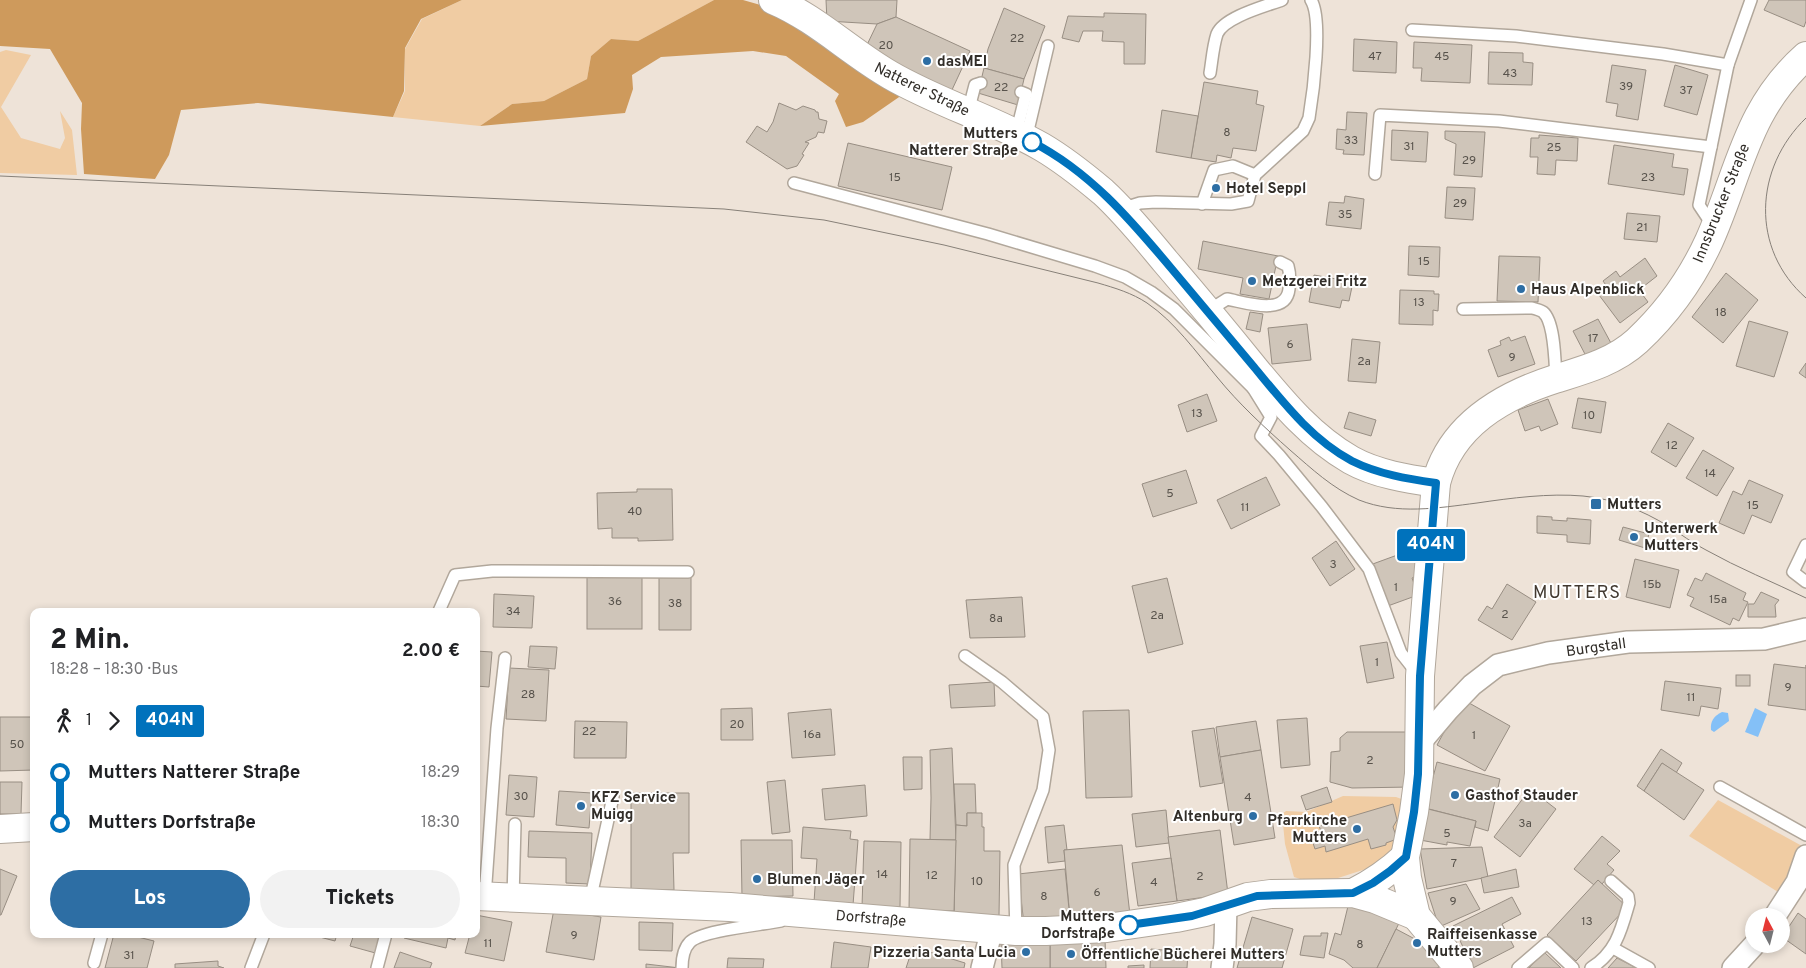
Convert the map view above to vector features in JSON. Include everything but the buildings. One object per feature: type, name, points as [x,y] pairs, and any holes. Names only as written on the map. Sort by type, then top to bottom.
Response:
[{"type":"main road","name":"Natterer Straße","points":[[773,0],[799,13],[890,76],[1021,136],[1042,147],[1075,170],[1121,210],[1208,311],[1258,384],[1305,427],[1352,461],[1392,475],[1436,483]]},
{"type":"main road","name":"Innsbrucker Straße","points":[[1416,916],[1407,878],[1406,857],[1417,794],[1420,743],[1420,676],[1436,483],[1439,470],[1445,458],[1466,430],[1493,406],[1511,396],[1610,360],[1635,343],[1664,313],[1684,285],[1704,251],[1756,119],[1776,86],[1806,56]]},
{"type":"main road","points":[[0,829],[30,827]]},
{"type":"main road","points":[[1353,893],[1373,883],[1406,857]]},
{"type":"main road","name":"Dorfstraße","points":[[481,896],[730,907],[1004,930],[1046,931],[1108,928],[1192,916],[1248,897],[1271,894],[1353,893]]},
{"type":"main road","points":[[1353,893],[1375,899],[1416,916],[1459,968]]},
{"type":"street","name":"Burgstall","points":[[1420,743],[1466,691],[1498,665],[1548,653],[1628,642],[1764,639],[1806,630]]},
{"type":"street","points":[[1779,908],[1797,882],[1806,856]]},
{"type":"street","points":[[1222,968],[1226,905]]},
{"type":"street","points":[[982,968],[1004,930]]},
{"type":"street","points":[[1734,968],[1747,953]]},
{"type":"lane","points":[[1121,210],[1140,203],[1231,204],[1253,201],[1255,175],[1303,131],[1309,118],[1312,101],[1316,35],[1315,6],[1311,0]]},
{"type":"lane","points":[[1714,228],[1699,205],[1728,65],[1751,0]]},
{"type":"lane","points":[[1210,73],[1218,33],[1223,26],[1262,3],[1279,1]]},
{"type":"lane","points":[[1412,30],[1516,36],[1663,54],[1728,65]]},
{"type":"lane","points":[[1021,136],[1048,46]]},
{"type":"lane","points":[[968,112],[975,85],[981,82]]},
{"type":"lane","points":[[1021,92],[1026,94],[1021,136]]},
{"type":"lane","points":[[1375,174],[1380,115],[1499,121],[1711,147]]},
{"type":"lane","points":[[1202,204],[1214,170],[1233,166],[1255,175]]},
{"type":"lane","points":[[794,183],[988,234],[1094,266],[1125,277],[1151,292],[1174,309],[1258,384],[1271,417],[1261,436],[1279,454],[1322,507],[1368,569],[1401,653],[1420,676]]},
{"type":"lane","points":[[1208,311],[1226,299],[1269,307],[1281,303],[1286,299],[1290,286],[1289,269],[1280,262]]},
{"type":"lane","points":[[1463,309],[1532,308],[1542,311],[1548,318],[1552,330],[1556,379]]},
{"type":"lane","points":[[1806,545],[1793,572],[1806,582]]},
{"type":"lane","points":[[441,608],[455,574],[492,571],[688,572]]},
{"type":"lane","points":[[965,656],[1002,682],[1043,717],[1050,750],[1043,790],[1014,866],[1004,930]]},
{"type":"lane","points":[[481,896],[505,658]]},
{"type":"lane","points":[[1720,787],[1806,835]]},
{"type":"lane","points":[[590,901],[613,797]]},
{"type":"lane","points":[[513,898],[515,824]]},
{"type":"lane","points":[[1591,968],[1605,958],[1613,948],[1629,903],[1628,896],[1611,881]]},
{"type":"lane","points":[[682,968],[686,948],[696,938],[713,933],[784,921],[791,912]]},
{"type":"lane","points":[[94,964],[101,938]]},
{"type":"lane","points":[[251,968],[262,938]]},
{"type":"lane","points":[[377,968],[385,938]]},
{"type":"lane","points":[[1518,968],[1547,943],[1573,968]]},
{"type":"lane","points":[[1613,948],[1649,968]]},
{"type":"shaded area","points":[[0,0],[462,0],[421,19],[405,48],[404,91],[393,117],[258,103],[181,110],[169,155],[155,179],[84,174],[81,129],[82,103],[50,49],[0,46]]},
{"type":"shaded area","points":[[462,0],[714,0],[638,41],[611,39],[591,56],[587,79],[544,101],[512,104],[480,126],[393,117],[405,91],[405,49],[422,19]]},
{"type":"shaded area","points":[[714,0],[743,0],[768,7],[818,43],[902,95],[863,122],[846,127],[835,101],[839,94],[786,56],[753,51],[661,57],[632,75],[633,89],[625,113],[480,126],[512,104],[544,101],[587,79],[591,56],[611,39],[638,41]]},
{"type":"shaded area","points":[[6,50],[31,55],[1,107],[21,138],[60,149],[65,138],[60,111],[72,130],[77,175],[0,173],[0,52]]},
{"type":"shaded area","points":[[1343,796],[1396,797],[1407,801],[1400,840],[1387,856],[1366,869],[1338,878],[1306,881],[1294,877],[1285,844],[1282,814],[1286,811],[1306,812]]},
{"type":"shaded area","points":[[1718,800],[1802,846],[1781,894],[1689,836]]},
{"type":"water","points":[[1755,708],[1767,714],[1758,737],[1745,732]]},
{"type":"water","points":[[1722,712],[1728,713],[1729,721],[1714,732],[1711,730],[1712,721]]},
{"type":"tram line","points":[[1806,118],[1789,138],[1776,160],[1768,184],[1766,208],[1768,233],[1775,256],[1788,278],[1806,298]]},
{"type":"tram line","points":[[0,176],[724,209],[824,220],[944,245],[1098,283],[1141,299],[1176,328],[1234,397],[1271,433],[1323,478],[1359,500],[1373,505],[1403,509],[1447,507],[1543,496],[1570,495],[1606,500],[1648,515],[1718,557],[1806,598]]},
{"type":"bus line","name":"404N","points":[[1032,142],[1075,170],[1103,192],[1121,210],[1305,427],[1352,461],[1392,475],[1436,483],[1420,676],[1420,743],[1417,794],[1406,857],[1373,883],[1353,893],[1271,894],[1248,897],[1192,916],[1129,925]]},
{"type":"place","name":"dasMEI","points":[[927,61]]},
{"type":"place","name":"Mutters Natterer Straße","points":[[1032,142]]},
{"type":"place","name":"Hotel Seppl","points":[[1216,188]]},
{"type":"place","name":"Metzgerei Fritz","points":[[1252,281]]},
{"type":"place","name":"Haus Alpenblick","points":[[1521,289]]},
{"type":"place","name":"Mutters","points":[[1596,504]]},
{"type":"place","name":"Unterwerk Mutters","points":[[1634,537]]},
{"type":"place","name":"Gasthof Stauder","points":[[1455,795]]},
{"type":"place","name":"KFZ Service Muigg","points":[[581,806]]},
{"type":"place","name":"Altenburg","points":[[1253,816]]},
{"type":"place","name":"Pfarrkirche Mutters","points":[[1357,829]]},
{"type":"place","name":"Blumen Jäger","points":[[757,879]]},
{"type":"place","name":"Mutters Dorfstraße","points":[[1129,925]]},
{"type":"place","name":"Raiffeisenkasse Mutters","points":[[1417,943]]},
{"type":"place","name":"Pizzeria Santa Lucia","points":[[1026,952]]},
{"type":"place","name":"Öffentliche Bücherei Mutters","points":[[1071,954]]},
{"type":"district","name":"MUTTERS","points":[[1577,592]]}]
